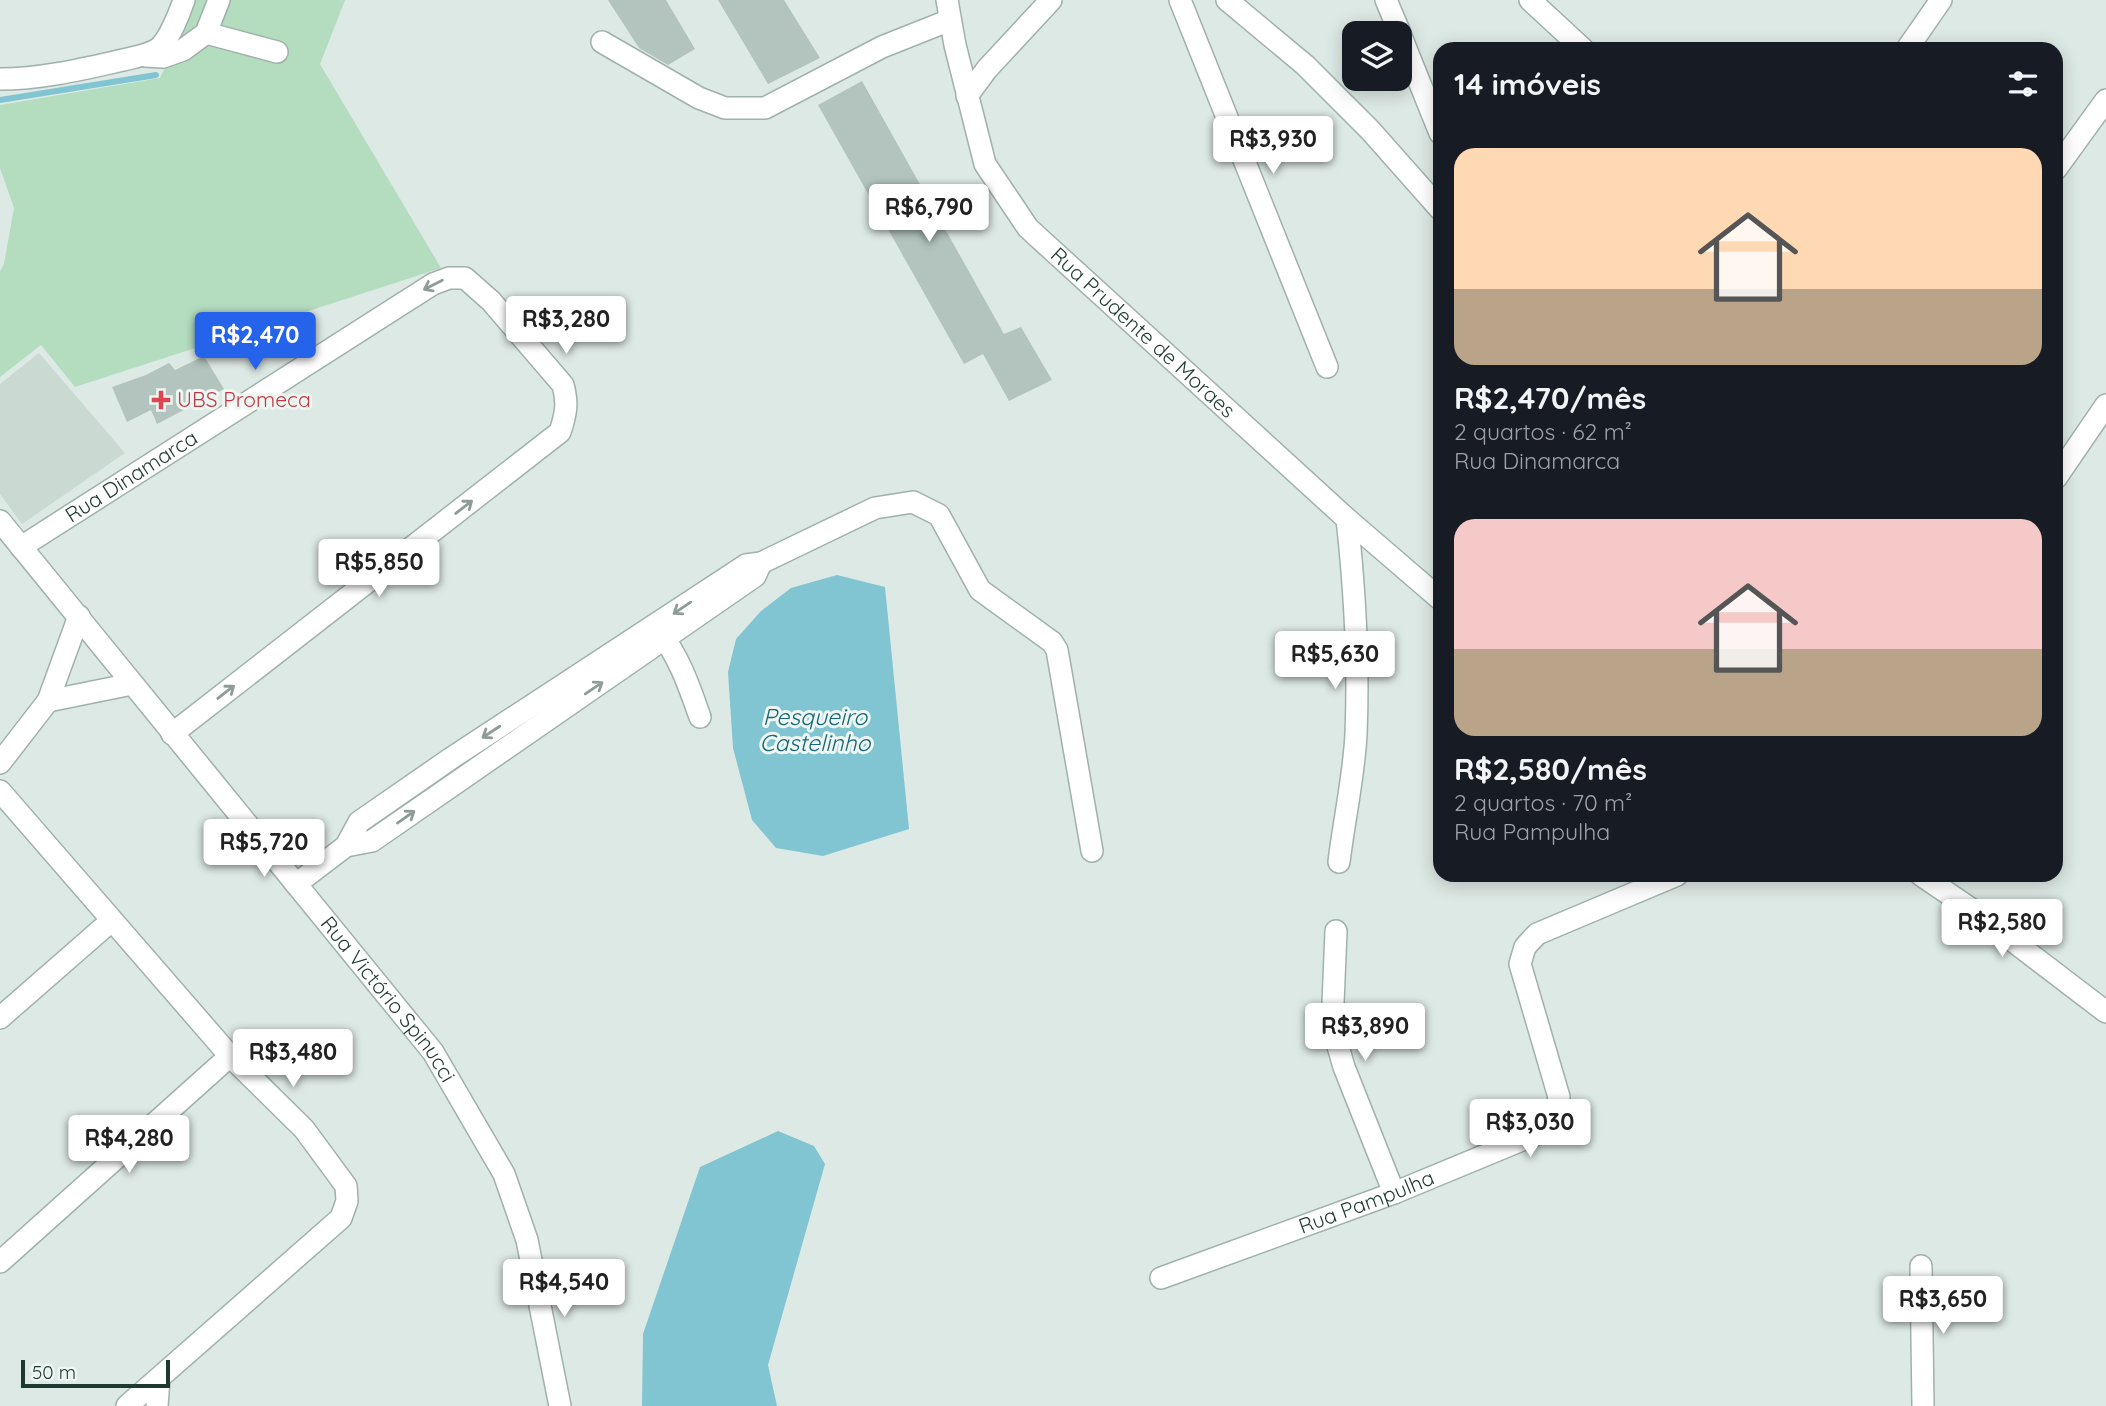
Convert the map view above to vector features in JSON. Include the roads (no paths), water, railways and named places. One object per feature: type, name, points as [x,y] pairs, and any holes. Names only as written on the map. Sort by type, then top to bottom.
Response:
[{"type":"street","points":[[6,82],[75,71],[140,56],[159,48],[184,0]]},
{"type":"street","points":[[140,56],[163,57],[183,50],[206,33],[219,0]]},
{"type":"street","points":[[967,96],[987,69],[1051,0]]},
{"type":"street","points":[[1180,0],[1327,368]]},
{"type":"street","points":[[1227,0],[1306,65],[1370,130],[1433,201]]},
{"type":"street","points":[[1386,0],[1395,21]]},
{"type":"street","points":[[1530,0],[1575,42]]},
{"type":"street","points":[[1912,42],[1941,0]]},
{"type":"street","points":[[602,42],[699,98],[725,108],[765,108],[949,10]]},
{"type":"street","name":"Rua Prudente de Moraes","points":[[949,10],[985,164],[1028,228],[1347,519],[1433,593]]},
{"type":"street","points":[[206,33],[277,52]]},
{"type":"street","points":[[1412,64],[1433,116]]},
{"type":"street","points":[[2063,159],[2106,100]]},
{"type":"street","name":"Rua Dinamarca","points":[[21,547],[433,284],[449,278],[464,278],[491,301],[563,385],[567,401],[566,415],[560,432],[172,734]]},
{"type":"street","points":[[2063,468],[2106,405]]},
{"type":"street","points":[[296,884],[346,846],[359,822],[450,759],[551,705],[659,633],[746,565],[761,564],[874,508],[913,502],[939,515],[980,590],[1052,642],[1057,650],[1092,852]]},
{"type":"street","points":[[1339,862],[1356,737],[1355,600],[1347,519]]},
{"type":"street","name":"Rua Victório Spinucci","points":[[0,521],[433,1052],[504,1174],[527,1240],[560,1406]]},
{"type":"street","points":[[0,763],[48,701],[79,616]]},
{"type":"street","points":[[659,633],[685,675],[700,717]]},
{"type":"street","points":[[48,701],[132,684]]},
{"type":"street","points":[[346,846],[372,841],[462,779],[551,705]]},
{"type":"street","points":[[450,759],[462,779]]},
{"type":"street","points":[[0,791],[230,1056],[304,1129],[346,1186],[347,1201],[341,1218],[127,1406]]},
{"type":"street","name":"Rua Pampulha","points":[[1161,1278],[1394,1194],[1546,1130],[1554,1119],[1559,1097],[1520,964],[1525,947],[1537,934],[1660,882]]},
{"type":"street","points":[[1932,882],[2106,1012]]},
{"type":"street","points":[[0,1018],[111,920]]},
{"type":"street","points":[[1336,931],[1333,1003],[1335,1036],[1394,1194]]},
{"type":"street","points":[[0,1262],[230,1056]]},
{"type":"street","points":[[1921,1266],[1923,1406]]},
{"type":"street","points":[[157,1406],[159,1379]]},
{"type":"water","name":"Pesqueiro Castelinho","points":[[837,575],[885,587],[909,829],[823,856],[776,848],[752,820],[733,748],[728,672],[736,639],[761,611],[791,588]]},
{"type":"water","points":[[778,1131],[814,1146],[825,1164],[768,1365],[777,1406],[642,1406],[643,1334],[700,1167]]},
{"type":"waterway","points":[[0,100],[156,75]]},
{"type":"place","name":"UBS Promeca","points":[[161,400]]}]
